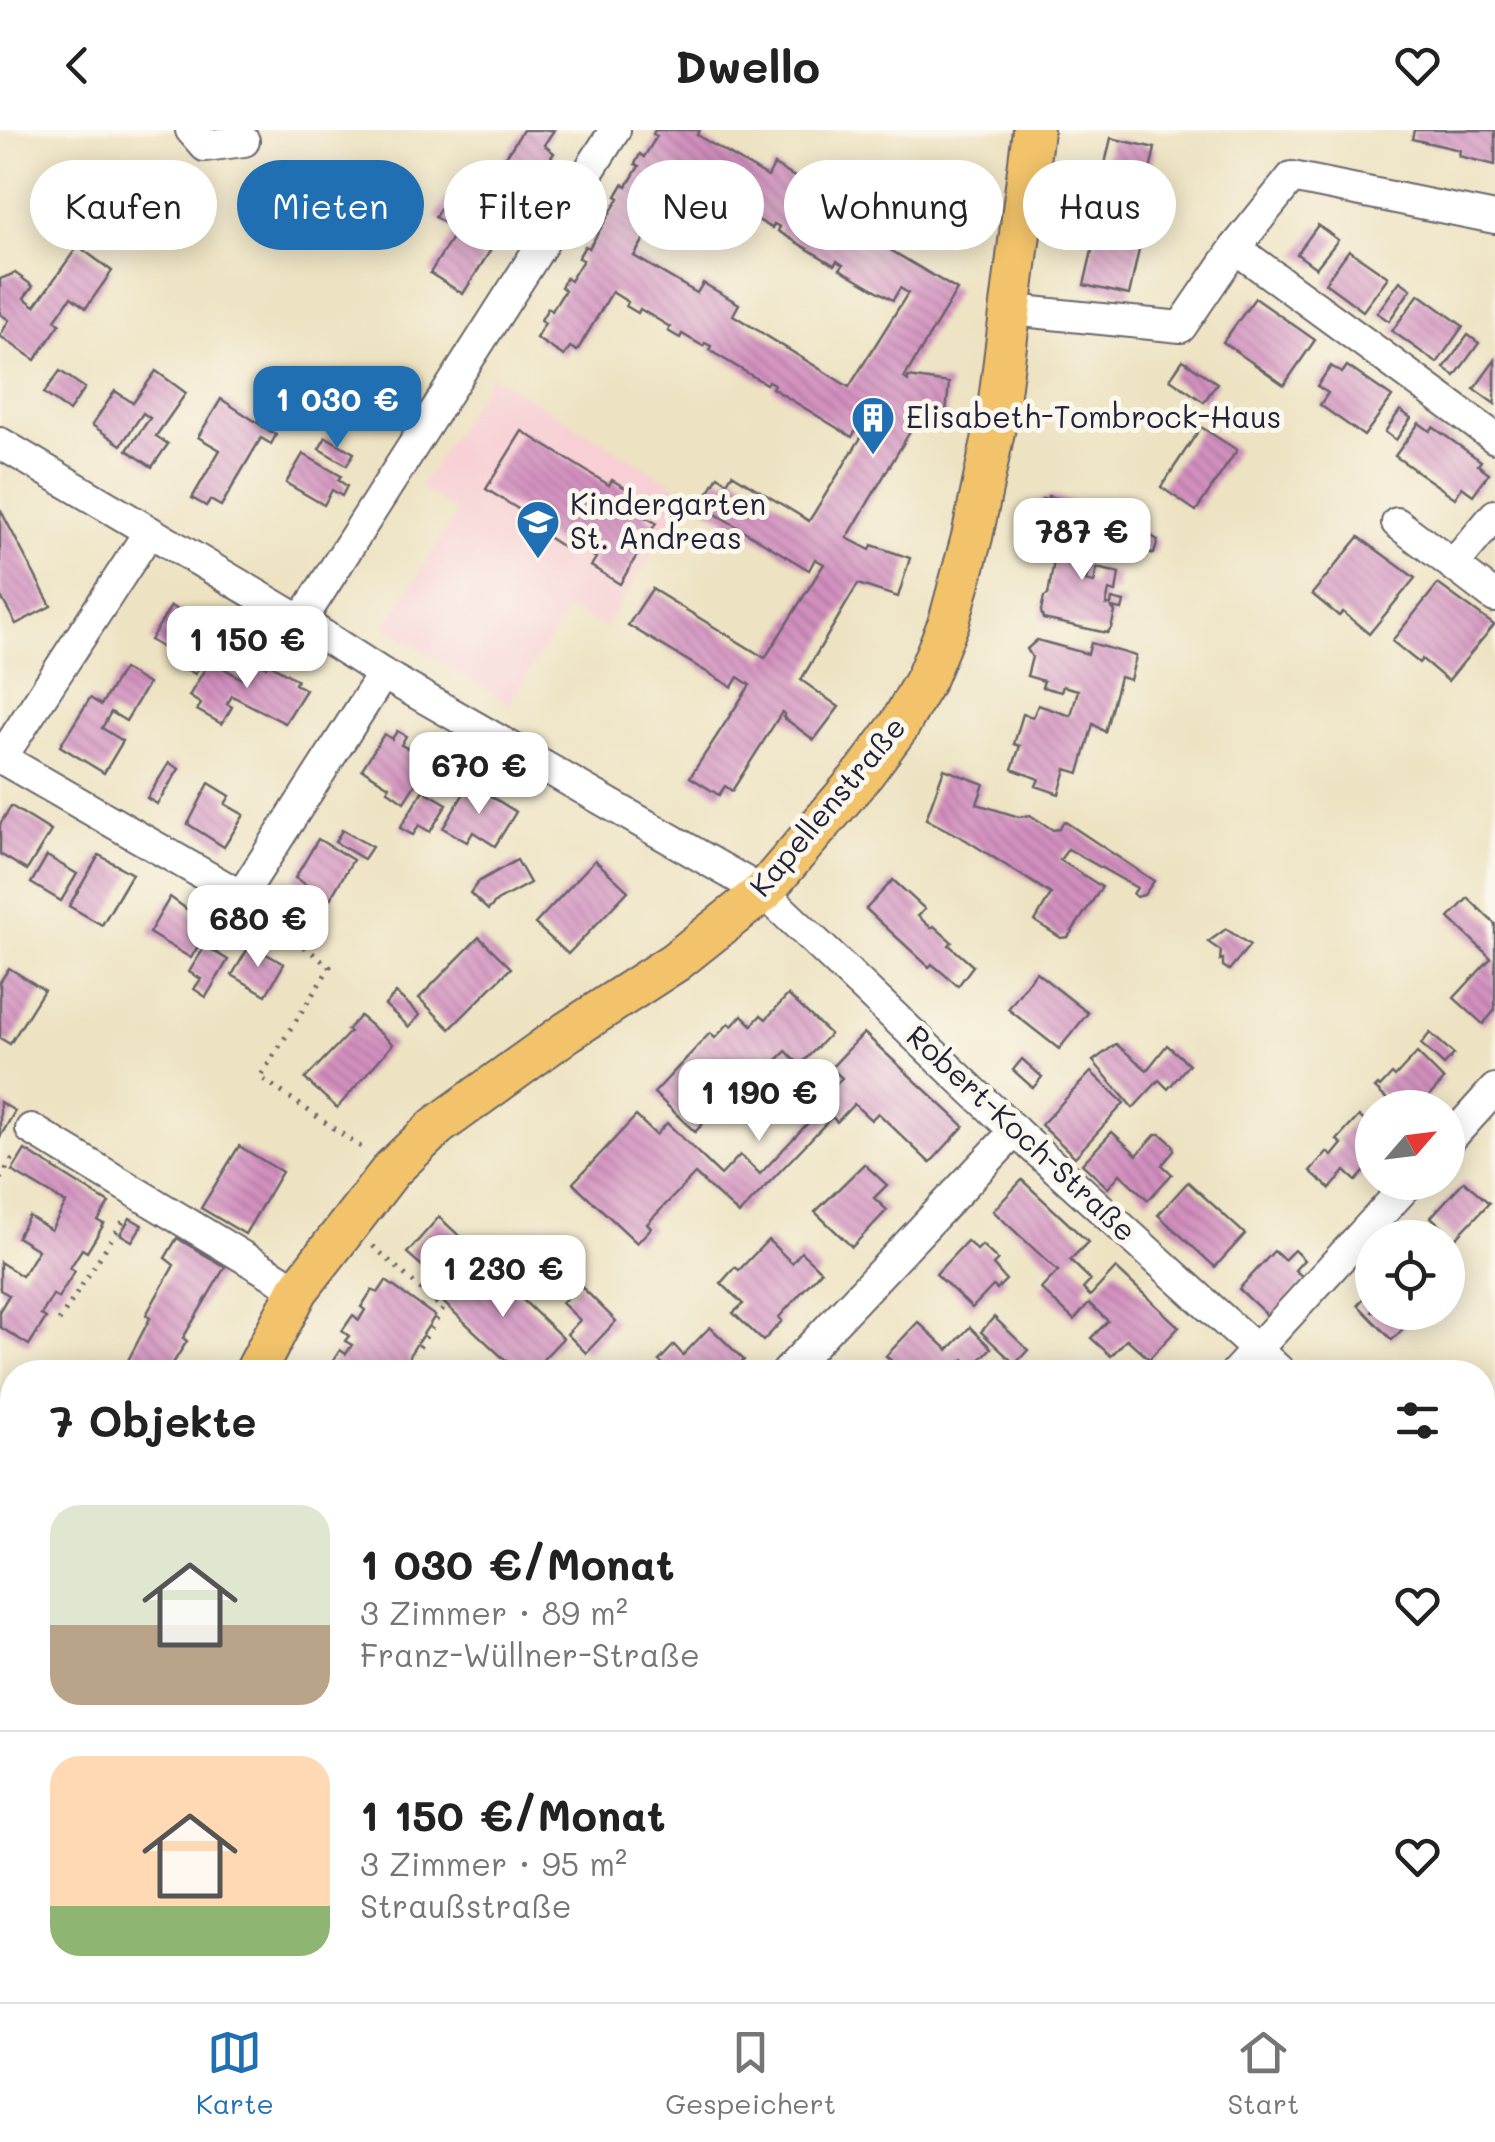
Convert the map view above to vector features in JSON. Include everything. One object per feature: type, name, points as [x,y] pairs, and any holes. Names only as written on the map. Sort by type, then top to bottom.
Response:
[{"type":"main road","name":"Kapellenstraße","points":[[261,1360],[298,1290],[392,1168],[437,1126],[567,1032],[675,962],[763,892],[899,726],[926,678],[949,622],[972,537],[997,418],[1033,130]]},
{"type":"street","points":[[191,130],[205,146],[244,141]]},
{"type":"street","points":[[301,622],[615,130]]},
{"type":"street","points":[[1012,310],[1181,327],[1236,248],[1292,178],[1495,218]]},
{"type":"street","points":[[1236,248],[1495,438]]},
{"type":"street","name":"Robert-Koch-Straße","points":[[0,443],[383,674],[763,892],[1015,1130],[1268,1360]]},
{"type":"street","points":[[1453,565],[1495,515]]},
{"type":"street","points":[[1397,523],[1495,597]]},
{"type":"street","points":[[149,532],[0,759],[241,896],[383,674]]},
{"type":"street","points":[[1465,1122],[1495,1089]]},
{"type":"street","points":[[31,1129],[298,1290]]},
{"type":"street","points":[[798,1360],[1015,1130]]},
{"type":"street","points":[[1247,1360],[1394,1200]]},
{"type":"path","points":[[241,896],[330,967],[260,1077],[392,1168]]},
{"type":"path","points":[[59,1321],[140,1194]]},
{"type":"path","points":[[350,1224],[443,1310],[416,1354]]},
{"type":"shaded area","name":"Kindergarten St. Andreas","points":[[491,375],[690,494],[605,627],[569,609],[509,704],[385,627],[457,512],[419,488]]},
{"type":"building","points":[[523,130],[554,130],[544,145],[554,153],[549,160],[504,160]]},
{"type":"building","name":"Elisabeth-Tombrock-Haus","points":[[655,130],[700,130],[697,135],[739,160],[637,160],[640,154],[644,157],[657,136],[653,134]]},
{"type":"building","points":[[1414,130],[1495,130],[1495,165],[1459,156],[1460,150],[1412,139]]},
{"type":"building","points":[[1111,138],[1155,148],[1152,160],[1106,160]]},
{"type":"building","name":"Elisabeth-Tombrock-Haus","points":[[774,165],[784,171],[784,235],[778,231],[780,227],[764,223],[764,175],[768,177]]},
{"type":"building","name":"Elisabeth-Tombrock-Haus","points":[[623,184],[627,186],[627,250],[638,250],[634,256],[697,293],[703,283],[739,304],[733,315],[849,387],[908,293],[900,288],[893,300],[840,269],[843,265],[837,261],[834,265],[809,250],[890,250],[957,290],[904,378],[949,383],[945,424],[917,420],[847,538],[870,550],[872,545],[910,558],[898,597],[858,584],[801,680],[839,707],[814,740],[783,717],[782,712],[732,791],[725,786],[719,795],[690,777],[750,685],[738,677],[732,687],[628,625],[652,589],[765,658],[824,564],[815,559],[809,570],[701,505],[718,476],[727,482],[732,474],[809,521],[867,428],[860,424],[852,437],[772,388],[774,384],[766,384],[709,350],[711,346],[705,343],[703,346],[682,334],[680,338],[668,331],[670,327],[640,309],[638,313],[626,306],[628,302],[612,292],[577,351],[570,347],[564,356],[536,338],[548,308],[552,311],[565,290],[561,287],[566,278],[570,281],[583,260],[578,258],[583,250],[607,250],[607,218]]},
{"type":"building","points":[[444,202],[444,223],[435,217]]},
{"type":"building","points":[[1318,225],[1338,240],[1316,268],[1297,254]]},
{"type":"building","points":[[75,250],[83,250],[112,271],[86,308],[71,297],[55,320],[60,324],[35,360],[0,336],[9,320],[0,314],[0,279],[15,273],[33,286],[24,298],[35,306]]},
{"type":"building","points":[[444,250],[490,251],[463,294],[430,273]]},
{"type":"building","points":[[1092,250],[1139,250],[1129,295],[1084,285]]},
{"type":"building","points":[[1349,250],[1388,277],[1363,311],[1325,283]]},
{"type":"building","points":[[1400,281],[1411,289],[1389,321],[1377,313]]},
{"type":"building","points":[[1419,294],[1463,326],[1437,363],[1392,331]]},
{"type":"building","points":[[1255,298],[1315,340],[1284,385],[1223,342]]},
{"type":"building","points":[[1468,335],[1479,343],[1455,376],[1444,368]]},
{"type":"building","points":[[1183,360],[1217,383],[1204,402],[1170,379]]},
{"type":"building","points":[[1495,360],[1495,404],[1474,389]]},
{"type":"building","points":[[1331,366],[1342,373],[1347,366],[1392,397],[1364,436],[1320,405],[1328,393],[1317,386]]},
{"type":"building","points":[[60,371],[85,388],[69,411],[44,393]]},
{"type":"building","points":[[156,371],[186,393],[156,436],[168,444],[152,467],[127,450],[150,418],[143,413],[121,445],[92,425],[115,391],[133,403]]},
{"type":"building","points":[[221,399],[276,435],[271,444],[261,438],[221,506],[210,500],[206,506],[192,498],[220,450],[198,437]]},
{"type":"building","points":[[1400,410],[1411,418],[1396,440],[1385,432]]},
{"type":"building","points":[[1419,423],[1430,431],[1433,427],[1481,461],[1478,465],[1489,473],[1473,495],[1462,487],[1455,498],[1395,456]]},
{"type":"building","points":[[1201,427],[1237,450],[1196,511],[1161,487]]},
{"type":"building","points":[[522,431],[609,485],[612,480],[653,505],[645,517],[656,523],[620,584],[591,566],[596,558],[568,540],[563,547],[535,529],[539,522],[486,489]]},
{"type":"building","points":[[326,437],[354,453],[347,465],[319,449]]},
{"type":"building","points":[[303,454],[341,476],[338,480],[347,486],[342,496],[332,490],[324,505],[286,483]]},
{"type":"building","points":[[1048,496],[1072,502],[1078,513],[1075,519],[1066,525],[1043,518],[1038,513],[1042,499],[1047,500]]},
{"type":"building","points":[[1089,500],[1107,510],[1100,540],[1094,539],[1086,581],[1094,583],[1097,568],[1119,573],[1116,592],[1109,590],[1106,605],[1111,605],[1112,599],[1124,602],[1122,610],[1112,608],[1115,612],[1107,633],[1043,619],[1041,611],[1048,595],[1057,544],[1081,548]]},
{"type":"building","points":[[0,509],[51,606],[16,624],[0,595]]},
{"type":"building","points":[[1134,526],[1158,540],[1154,554],[1129,546]]},
{"type":"building","points":[[1359,537],[1415,578],[1369,634],[1343,612],[1339,616],[1312,594]]},
{"type":"building","points":[[1438,584],[1494,625],[1448,681],[1392,641]]},
{"type":"building","points":[[171,606],[217,636],[195,674],[176,663],[179,658],[150,640]]},
{"type":"building","points":[[1037,640],[1088,654],[1091,643],[1136,656],[1130,680],[1120,677],[1105,732],[1093,724],[1079,773],[1066,769],[1059,794],[1036,786],[1039,779],[1012,769],[1020,746],[1014,744],[1023,714],[1033,717],[1038,705],[1071,716],[1078,690],[1063,686],[1061,692],[1042,687],[1044,681],[1027,676],[1032,657],[1027,649]]},
{"type":"building","points":[[254,659],[297,680],[295,684],[306,690],[285,723],[232,696],[227,704],[232,707],[222,724],[197,710],[201,704],[189,696],[210,660],[242,679]]},
{"type":"building","points":[[123,669],[148,684],[126,721],[111,712],[102,728],[123,741],[104,773],[60,746],[90,698],[101,705]]},
{"type":"building","points":[[397,731],[406,736],[401,745],[431,760],[404,802],[387,790],[389,786],[362,769],[384,734],[392,739]]},
{"type":"building","points":[[169,763],[179,769],[157,804],[147,798]]},
{"type":"building","points":[[944,769],[984,784],[977,804],[1019,817],[1030,815],[1053,830],[1059,829],[1064,821],[1154,881],[1144,895],[1137,897],[1133,894],[1137,888],[1068,849],[1060,860],[1102,887],[1068,937],[1061,938],[1035,921],[1051,894],[926,819]]},
{"type":"building","points":[[209,783],[230,796],[225,804],[244,815],[224,847],[188,824]]},
{"type":"building","points":[[470,783],[516,812],[495,846],[473,832],[467,842],[443,828]]},
{"type":"building","points":[[423,790],[447,804],[430,832],[419,825],[413,835],[400,828]]},
{"type":"building","points":[[11,806],[51,831],[27,870],[0,854],[0,824]]},
{"type":"building","points":[[342,830],[372,847],[364,859],[335,842]]},
{"type":"building","points":[[318,839],[353,860],[330,899],[295,878]]},
{"type":"building","points":[[99,855],[132,874],[102,925],[69,906]]},
{"type":"building","points":[[47,856],[77,874],[61,901],[31,883]]},
{"type":"building","points":[[517,860],[530,883],[488,910],[470,893],[478,882]]},
{"type":"building","points":[[595,860],[628,891],[568,954],[535,924]]},
{"type":"building","points":[[893,880],[925,909],[918,916],[952,942],[949,945],[973,966],[958,986],[932,964],[929,967],[866,909]]},
{"type":"building","points":[[170,897],[210,926],[191,958],[149,933]]},
{"type":"building","points":[[1468,898],[1495,924],[1495,1010],[1483,1024],[1454,998],[1491,958],[1449,918]]},
{"type":"building","points":[[1226,929],[1250,945],[1229,970],[1220,960],[1221,951],[1208,942]]},
{"type":"building","points":[[479,937],[511,968],[450,1029],[419,998]]},
{"type":"building","points":[[250,945],[284,964],[266,995],[232,975]]},
{"type":"building","points":[[205,946],[228,960],[206,997],[194,989],[201,979],[189,972]]},
{"type":"building","points":[[9,968],[44,990],[10,1044],[0,1038],[0,982]]},
{"type":"building","points":[[1036,972],[1088,1013],[1059,1049],[1008,1009]]},
{"type":"building","points":[[396,993],[420,1015],[409,1027],[385,1005]]},
{"type":"building","points":[[788,995],[830,1034],[800,1065],[786,1051],[775,1062],[793,1079],[775,1098],[750,1073],[695,1132],[654,1093],[710,1033],[715,1038],[742,1015],[752,1025],[761,1015],[766,1019]]},
{"type":"building","points":[[360,1016],[393,1044],[337,1108],[305,1079]]},
{"type":"building","points":[[864,1033],[964,1126],[930,1163],[878,1113],[871,1120],[854,1104],[837,1122],[832,1117],[739,1214],[695,1174],[647,1224],[651,1228],[637,1243],[573,1183],[636,1116],[656,1135],[667,1123],[721,1175],[740,1155],[760,1174],[822,1108],[818,1104],[842,1078],[831,1068]]},
{"type":"building","points":[[1430,1033],[1454,1054],[1444,1065],[1421,1044]]},
{"type":"building","points":[[1116,1044],[1147,1070],[1167,1045],[1189,1064],[1168,1089],[1159,1080],[1133,1108],[1093,1061]]},
{"type":"building","points":[[1417,1053],[1444,1080],[1435,1090],[1375,1088],[1392,1074],[1395,1077]]},
{"type":"building","points":[[1022,1059],[1042,1077],[1033,1088],[1013,1070]]},
{"type":"building","points":[[1091,1072],[1124,1103],[1075,1157],[1041,1125]]},
{"type":"building","points":[[0,1102],[15,1111],[0,1137]]},
{"type":"building","points":[[1355,1120],[1355,1180],[1345,1171],[1330,1189],[1310,1171],[1327,1152],[1332,1156],[1342,1144],[1337,1140]]},
{"type":"building","points":[[1112,1132],[1137,1155],[1156,1134],[1173,1145],[1174,1151],[1162,1165],[1172,1174],[1148,1200],[1120,1174],[1108,1188],[1082,1164]]},
{"type":"building","points":[[239,1146],[282,1172],[245,1234],[201,1208]]},
{"type":"building","points":[[25,1150],[109,1203],[98,1221],[104,1224],[87,1252],[82,1249],[70,1268],[75,1271],[58,1298],[53,1295],[41,1315],[46,1318],[29,1345],[0,1327],[0,1310],[9,1295],[0,1290],[0,1262],[22,1276],[38,1250],[17,1237],[29,1216],[51,1230],[66,1203],[12,1171]]},
{"type":"building","points":[[864,1164],[887,1185],[874,1198],[887,1210],[852,1247],[815,1212]]},
{"type":"building","points":[[1022,1180],[1088,1242],[1070,1260],[1091,1280],[1083,1289],[1090,1296],[1116,1268],[1179,1327],[1149,1359],[1127,1339],[1111,1356],[1091,1338],[1108,1321],[1089,1303],[1074,1320],[1041,1289],[1058,1271],[993,1211]]},
{"type":"building","points":[[1188,1182],[1245,1234],[1215,1267],[1158,1215]]},
{"type":"building","points":[[1465,1182],[1489,1203],[1465,1228],[1465,1220],[1431,1217],[1447,1200],[1465,1200]]},
{"type":"building","points":[[439,1217],[468,1244],[437,1279],[407,1253]]},
{"type":"building","points":[[130,1218],[142,1225],[132,1241],[120,1234]]},
{"type":"building","points":[[177,1238],[225,1267],[183,1338],[187,1341],[175,1360],[128,1360],[150,1318],[146,1315],[174,1265],[165,1258]]},
{"type":"building","points":[[768,1240],[792,1263],[801,1252],[821,1271],[763,1341],[733,1313],[743,1304],[721,1283]]},
{"type":"building","points":[[967,1241],[977,1250],[982,1245],[998,1260],[993,1265],[1006,1280],[997,1289],[993,1286],[972,1308],[936,1274]]},
{"type":"building","points":[[1294,1250],[1304,1260],[1295,1270],[1306,1280],[1271,1319],[1239,1289],[1274,1251],[1284,1260]]},
{"type":"building","points":[[483,1262],[563,1338],[542,1360],[505,1360],[444,1303]]},
{"type":"building","points":[[386,1281],[435,1316],[410,1360],[334,1360],[340,1350],[346,1354],[352,1345],[345,1341],[349,1336],[342,1331],[353,1315],[359,1320],[365,1310],[361,1307],[372,1290],[378,1293]]},
{"type":"building","points":[[579,1284],[616,1321],[586,1353],[567,1334],[580,1320],[562,1303]]},
{"type":"building","points":[[994,1317],[1028,1350],[1019,1360],[1011,1360],[981,1332]]},
{"type":"building","points":[[918,1322],[948,1350],[970,1327],[991,1348],[980,1360],[890,1360],[886,1356]]},
{"type":"building","points":[[710,1327],[744,1360],[660,1360],[674,1345],[683,1355]]},
{"type":"building","points":[[1382,1330],[1402,1330],[1392,1340]]},
{"type":"place","name":"Elisabeth-Tombrock-Haus","points":[[873,456]]},
{"type":"place","name":"Kindergarten St. Andreas","points":[[538,560]]}]
